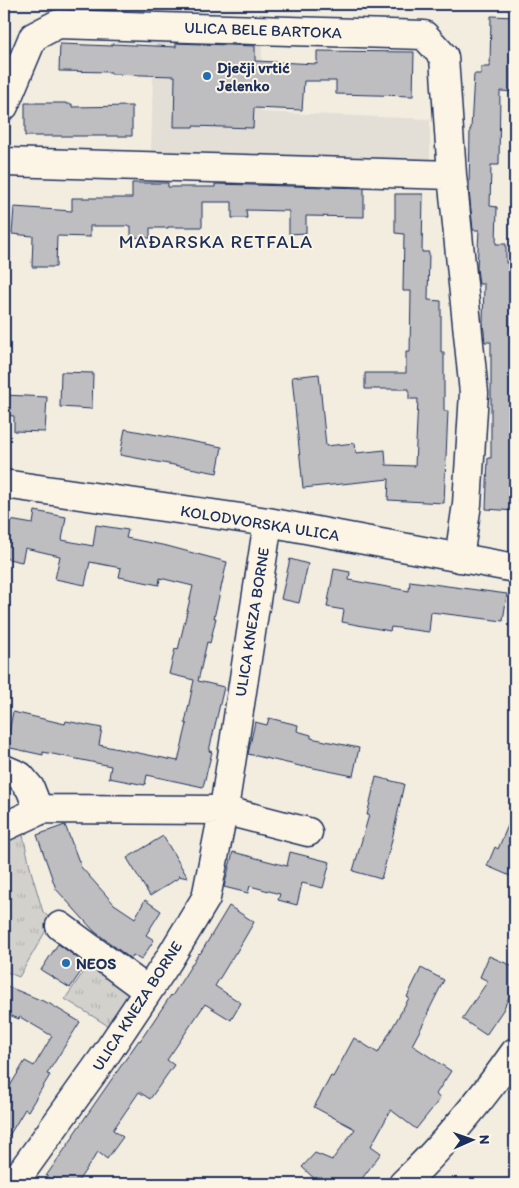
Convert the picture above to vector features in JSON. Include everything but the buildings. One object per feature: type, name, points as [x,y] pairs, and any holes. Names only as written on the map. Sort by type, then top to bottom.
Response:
[{"type":"street","name":"ULICA BELE BARTOKA","points":[[4,106],[33,37],[58,24],[424,35],[444,57],[452,175],[474,393],[460,558]]},
{"type":"street","points":[[4,162],[452,175]]},
{"type":"street","name":"KOLODVORSKA ULICA","points":[[4,484],[268,522],[515,568]]},
{"type":"street","name":"ULICA KNEZA BORNE","points":[[13,1184],[102,1060],[168,961],[206,898],[223,810],[268,522]]},
{"type":"street","points":[[4,769],[20,776],[30,788],[39,811]]},
{"type":"street","points":[[4,828],[43,809],[223,810],[308,832]]},
{"type":"street","points":[[60,926],[148,990]]},
{"type":"street","points":[[403,1184],[455,1129],[515,1052]]},
{"type":"shaded area","name":"Dječji vrtić Jelenko","points":[[154,35],[262,40],[261,112],[430,119],[430,161],[151,154]]},
{"type":"green space","points":[[21,826],[43,912],[52,920],[19,977],[4,971],[4,835]]},
{"type":"green space","points":[[88,965],[134,992],[110,1027],[65,999]]},
{"type":"place","name":"Dječji vrtić Jelenko","points":[[207,76]]},
{"type":"place","name":"NEOS","points":[[66,963]]},
{"type":"district","name":"MAĐARSKA RETFALA","points":[[216,241]]}]
